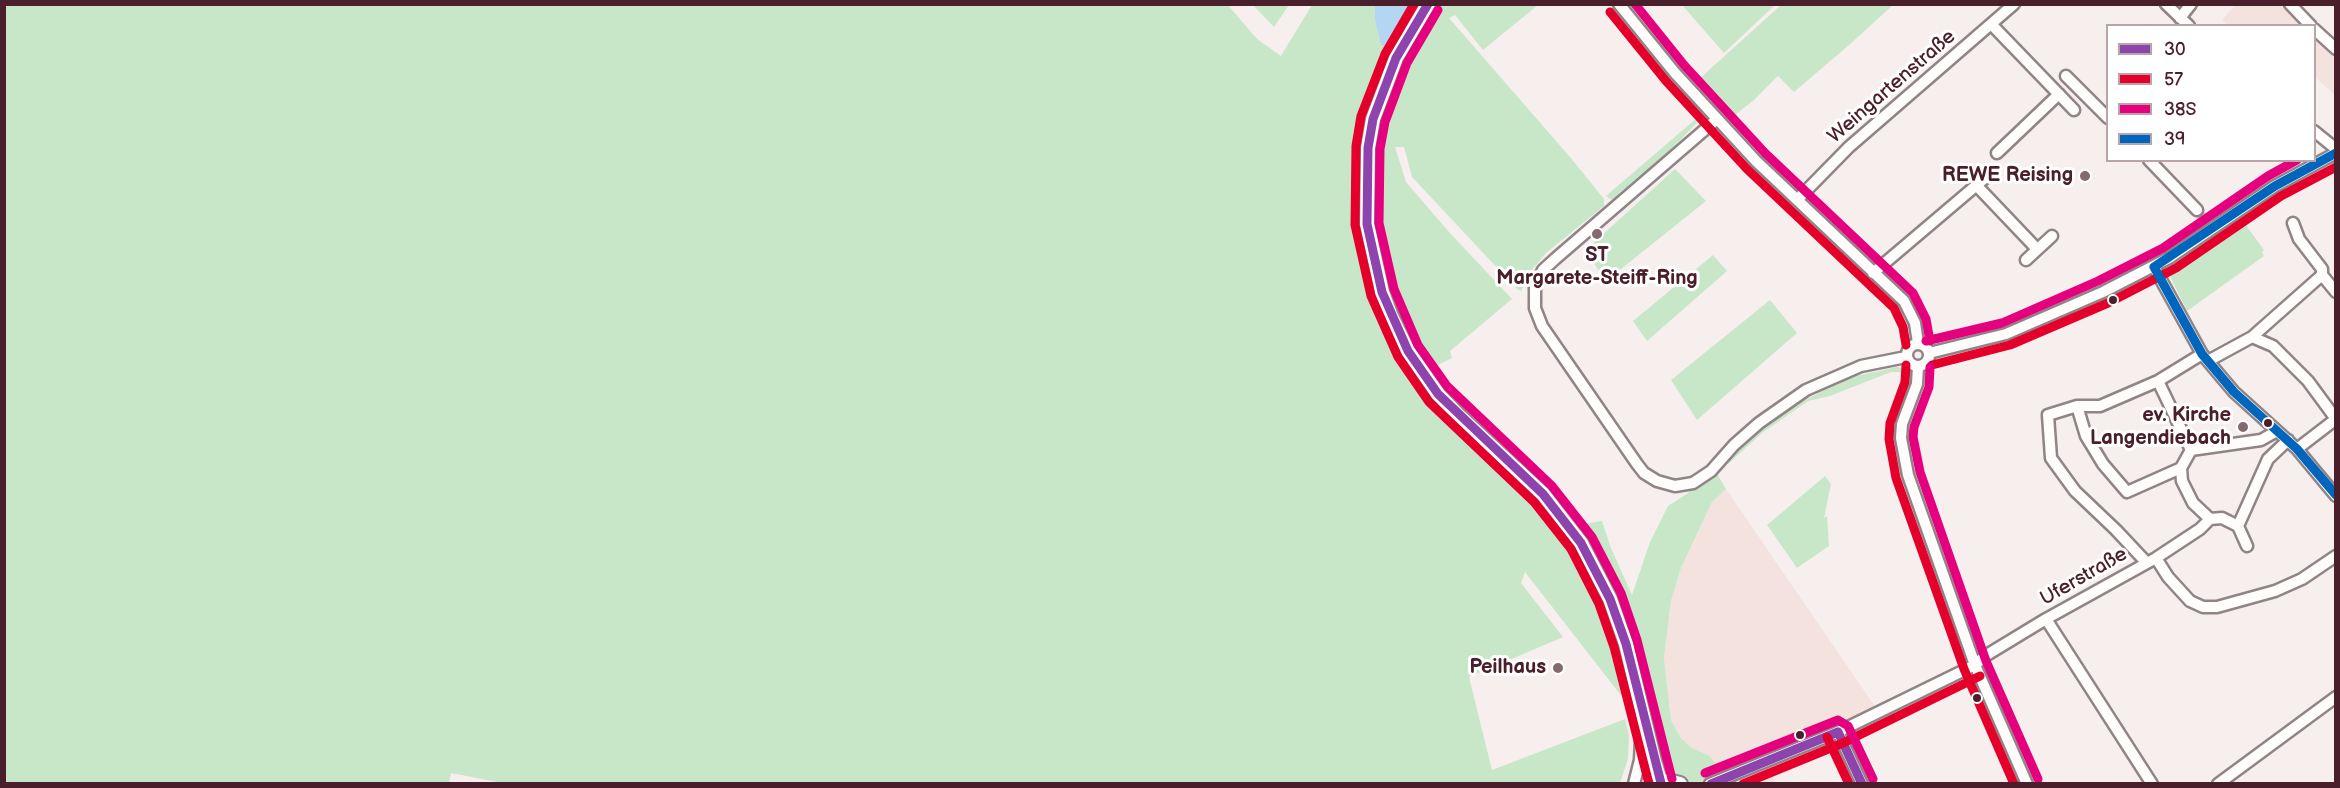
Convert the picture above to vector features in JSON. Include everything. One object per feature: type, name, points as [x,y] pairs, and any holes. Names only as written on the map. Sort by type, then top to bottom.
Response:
[{"type":"main road","points":[[1428,4],[1396,58],[1373,119],[1368,148],[1367,224],[1382,292],[1408,351],[1438,394],[1544,494],[1581,543],[1610,599],[1626,644],[1660,783],[1668,781],[1680,783]]},
{"type":"street","points":[[1619,4],[1716,120],[1904,301],[1915,323],[1918,343]]},
{"type":"street","name":"Weingartenstraße","points":[[1797,200],[1849,147],[2014,4]]},
{"type":"street","points":[[2166,4],[2187,24]]},
{"type":"street","points":[[2180,18],[2191,4]]},
{"type":"street","points":[[2290,4],[2309,24]]},
{"type":"street","points":[[1992,25],[2074,110]]},
{"type":"street","points":[[2316,31],[2336,49]]},
{"type":"street","points":[[2066,76],[2106,116]]},
{"type":"street","points":[[1997,153],[2059,94]]},
{"type":"street","points":[[1716,120],[1555,258],[1544,270],[1535,286],[1535,308],[1542,326],[1644,473],[1657,482],[1676,486],[1693,483],[1712,471],[1734,445],[1759,423],[1806,390],[1861,366],[1906,357]]},
{"type":"street","points":[[1929,353],[2006,334],[2154,267],[2209,226],[2336,151],[2316,133]]},
{"type":"street","points":[[2151,162],[2197,210]]},
{"type":"street","points":[[1873,273],[1981,182],[2037,249]]},
{"type":"street","points":[[2293,223],[2299,239],[2336,292]]},
{"type":"street","points":[[2026,260],[2052,236]]},
{"type":"street","points":[[2154,267],[2205,357],[2234,392],[2277,431],[2300,447],[2334,492]]},
{"type":"street","points":[[2322,275],[2253,337],[2100,406],[2077,406],[2048,415],[2051,458],[2075,491],[2151,560],[2190,601],[2204,607],[2217,607],[2284,587],[2302,579],[2336,556]]},
{"type":"street","points":[[2253,337],[2272,346],[2301,374],[2336,419],[2300,447]]},
{"type":"street","points":[[1918,343],[1925,346],[1929,353],[1925,363],[1918,366],[1911,364],[1906,357],[1908,348],[1918,343]]},
{"type":"street","points":[[1918,366],[1917,384],[1902,424],[1901,438],[1908,476],[1975,665],[2027,783]]},
{"type":"street","points":[[2158,381],[2191,450]]},
{"type":"street","points":[[2077,406],[2086,436],[2103,464],[2127,492],[2181,468]]},
{"type":"street","points":[[2191,450],[2261,440],[2277,431]]},
{"type":"street","points":[[2238,526],[2268,459],[2288,440]]},
{"type":"street","points":[[2191,450],[2181,468],[2182,481],[2193,503],[2210,519],[2222,518],[2238,526],[2247,546]]},
{"type":"street","name":"Uferstraße","points":[[1710,783],[1838,732],[1975,665],[1984,656],[2046,619],[2151,560],[2200,529],[2210,519]]},
{"type":"street","points":[[2046,619],[2152,783]]},
{"type":"street","points":[[2218,783],[2336,697]]},
{"type":"street","points":[[1634,783],[1640,760],[1642,710]]},
{"type":"street","points":[[1838,732],[1862,783]]},
{"type":"shaded area","points":[[2235,5],[2282,5],[2302,24],[2227,24],[2222,20]]},
{"type":"shaded area","points":[[2316,38],[2335,57],[2335,95],[2316,78]]},
{"type":"shaded area","points":[[1726,489],[1876,708],[1765,760],[1775,783],[1694,783],[1715,777],[1708,755],[1692,748],[1681,738],[1671,720],[1664,658],[1671,601],[1681,568],[1712,502]]},
{"type":"green space","points":[[5,4],[1227,4],[1257,39],[1281,56],[1312,5],[1375,5],[1375,20],[1392,55],[1379,89],[1364,224],[1405,353],[1539,497],[1576,546],[1606,601],[1633,694],[1632,704],[1638,734],[1638,760],[1631,783],[1626,783],[1633,761],[1634,735],[1631,716],[1623,698],[1525,572],[1521,583],[1563,637],[1469,677],[1492,770],[1625,719],[1629,735],[1628,759],[1620,783],[507,784],[451,773],[449,784],[5,784]]},
{"type":"green space","points":[[1614,4],[1700,108],[1702,118],[1661,159],[1619,193],[1615,200],[1612,200],[1606,196],[1698,117],[1610,5]]},
{"type":"green space","points":[[1253,5],[1289,5],[1274,27]]},
{"type":"green space","points":[[1435,5],[1538,5],[1483,50],[1455,15],[1449,18],[1604,199],[1604,206],[1546,253],[1531,271],[1521,291],[1412,177],[1404,147],[1395,147],[1406,182],[1512,299],[1450,351],[1452,358],[1436,366],[1448,392],[1464,410],[1549,487],[1582,524],[1602,521],[1611,548],[1632,595],[1650,542],[1668,506],[1688,493],[1710,465],[1716,472],[1726,489],[1712,502],[1681,568],[1671,601],[1664,658],[1671,720],[1681,738],[1692,748],[1708,755],[1717,765],[1720,772],[1715,777],[1696,783],[1668,772],[1661,759],[1589,546],[1444,395],[1415,352],[1387,294],[1372,226],[1373,150],[1378,121],[1400,60]]},
{"type":"green space","points":[[1625,5],[1632,5],[1694,79],[1688,80]]},
{"type":"green space","points":[[1682,5],[1775,5],[1724,53]]},
{"type":"green space","points":[[1781,5],[1893,5],[1794,92],[1778,76],[1754,100],[1731,118],[1698,80]]},
{"type":"green space","points":[[1675,169],[1706,201],[1606,281],[1595,265],[1590,250],[1591,245]]},
{"type":"green space","points":[[2240,217],[2264,250],[2262,252],[2264,256],[2187,311],[2168,272],[2169,269]]},
{"type":"green space","points":[[1713,255],[1727,271],[1647,341],[1633,321]]},
{"type":"green space","points":[[1770,300],[1797,333],[1697,420],[1671,380]]},
{"type":"green space","points":[[1897,367],[1905,368],[1910,377],[1891,372],[1830,396],[1808,401],[1762,433],[1728,464],[1726,461],[1749,439],[1794,406],[1847,378]]},
{"type":"green space","points":[[1825,476],[1831,484],[1824,518],[1827,516],[1829,546],[1797,568],[1767,525]]},
{"type":"water","points":[[1375,5],[1419,5],[1392,55],[1381,44],[1375,20]]},
{"type":"tunnel","points":[[2197,210],[2206,223]]},
{"type":"transit line","name":"57","points":[[1414,4],[1385,54],[1361,116],[1356,146],[1355,225],[1371,296],[1398,357],[1429,402],[1534,502],[1571,549],[1599,604],[1614,647],[1649,784]]},
{"type":"transit line","name":"30","points":[[1428,4],[1396,58],[1373,119],[1368,148],[1367,224],[1382,292],[1408,351],[1438,394],[1543,494],[1581,543],[1610,599],[1626,644],[1661,783]]},
{"type":"transit line","name":"38S","points":[[1635,4],[1684,65],[1765,153],[1913,293],[1926,319],[1930,341]]},
{"type":"transit line","name":"38S","points":[[1438,10],[1407,63],[1385,122],[1380,149],[1379,223],[1394,289],[1418,345],[1447,386],[1552,486],[1592,537],[1621,593],[1637,640],[1672,779]]},
{"type":"transit line","name":"57","points":[[1610,12],[1666,81],[1747,169],[1894,308],[1903,327],[1906,345]]},
{"type":"transit line","name":"39","points":[[2336,153],[2275,186],[2154,267],[2202,354],[2234,392],[2297,449],[2336,495]]},
{"type":"transit line","name":"38S","points":[[1926,341],[2002,323],[2098,281],[2163,248],[2268,176],[2293,162]]},
{"type":"transit line","name":"57","points":[[1932,365],[2010,345],[2108,303],[2176,268],[2281,196],[2336,167]]},
{"type":"transit line","name":"57","points":[[1906,365],[1905,382],[1890,423],[1889,439],[1896,478],[1964,669],[2014,784]]},
{"type":"transit line","name":"38S","points":[[1930,367],[1929,387],[1914,427],[1913,437],[1920,472],[1986,661],[2038,779]]},
{"type":"transit line","name":"57","points":[[1743,784],[1843,743],[1980,676]]},
{"type":"transit line","name":"38S","points":[[1705,773],[1838,720],[1848,726],[1873,779]]},
{"type":"transit line","name":"30","points":[[1838,732],[1862,784]]},
{"type":"transit line","name":"30","points":[[1711,784],[1838,732]]},
{"type":"transit line","name":"57","points":[[1827,737],[1849,784]]},
{"type":"place","name":"REWE Reising","points":[[2085,176]]},
{"type":"place","name":"ST Margarete-Steiff-Ring","points":[[1597,234]]},
{"type":"place","name":"ev. Kirche Langendiebach","points":[[2243,427]]},
{"type":"place","name":"Peilhaus","points":[[1558,668]]}]
